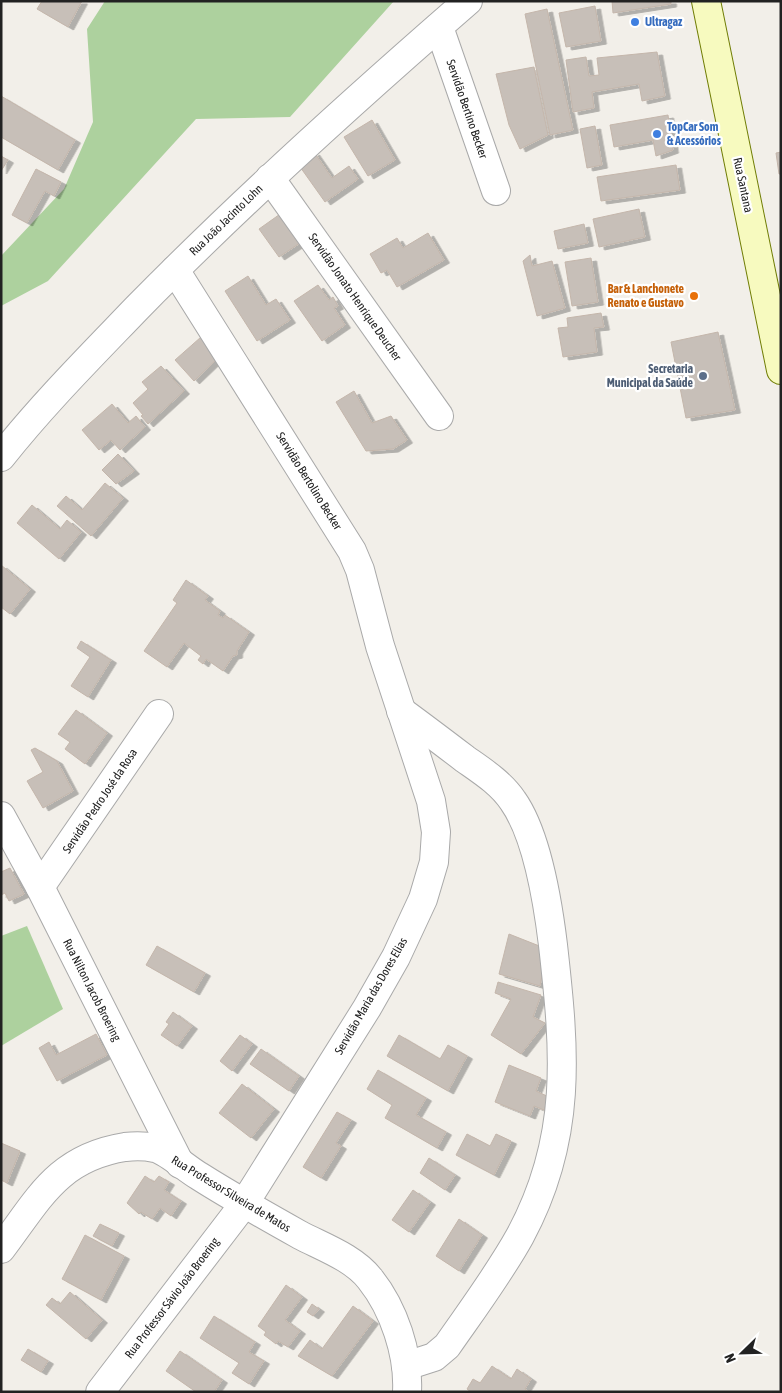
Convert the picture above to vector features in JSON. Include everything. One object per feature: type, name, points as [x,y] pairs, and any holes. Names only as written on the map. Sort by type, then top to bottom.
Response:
[{"type":"main road","name":"Rua Santana","points":[[706,1],[781,370]]},
{"type":"street","name":"Rua João Jacinto Lohn","points":[[1,456],[64,383],[175,270],[270,178],[468,1]]},
{"type":"street","name":"Servidão Bertino Becker","points":[[439,27],[496,191]]},
{"type":"street","name":"Servidão Jonato Henrique Deucher","points":[[270,178],[439,416]]},
{"type":"street","name":"Servidão Bertolino Becker","points":[[175,270],[352,552],[360,570],[380,646],[401,711]]},
{"type":"street","name":"Servidão Maria das Dores Elias","points":[[244,1204],[367,1008],[396,958],[423,899],[434,862],[436,832],[431,801],[401,711]]},
{"type":"street","points":[[401,711],[498,784],[513,801],[524,823],[540,870],[550,928],[561,1019],[563,1087],[556,1138],[542,1188],[520,1236],[447,1346],[407,1379]]},
{"type":"street","name":"Servidão Pedro José da Rosa","points":[[40,887],[159,714]]},
{"type":"street","name":"Rua Nilton Jacob Broering","points":[[1,816],[40,887],[180,1164]]},
{"type":"street","name":"Rua Professor Silveira de Matos","points":[[1,1249],[55,1178],[66,1168],[90,1156],[126,1147],[156,1148],[244,1204],[363,1271],[378,1290],[390,1312],[407,1379]]},
{"type":"street","name":"Rua Professor Sávio João Broering","points":[[100,1392],[244,1204]]},
{"type":"green space","points":[[105,1],[394,1],[290,117],[196,119],[48,281],[1,306],[1,256],[64,189],[93,122],[87,29]]},
{"type":"green space","points":[[27,926],[63,1009],[1,1046],[1,936]]},
{"type":"building","points":[[42,1],[82,1],[68,27],[37,9]]},
{"type":"building","points":[[612,1],[671,1],[671,4],[613,13]]},
{"type":"building","points":[[595,6],[601,41],[566,47],[559,13]]},
{"type":"building","points":[[547,9],[573,130],[550,135],[525,14]]},
{"type":"building","points":[[657,52],[665,96],[642,101],[639,84],[592,92],[594,108],[573,112],[566,60],[586,57],[589,76],[599,75],[597,58]]},
{"type":"building","points":[[534,67],[548,135],[520,149],[509,125],[496,74]]},
{"type":"building","points":[[1,96],[75,140],[58,170],[1,137]]},
{"type":"building","points":[[668,115],[673,150],[656,156],[653,140],[614,147],[610,125]]},
{"type":"building","points":[[372,120],[395,160],[368,176],[344,137]]},
{"type":"building","points":[[595,126],[602,165],[587,168],[580,129]]},
{"type":"building","points":[[314,152],[332,178],[349,166],[358,179],[325,202],[298,164]]},
{"type":"building","points":[[781,152],[781,174],[779,174],[776,153]]},
{"type":"building","points":[[1,156],[8,160],[1,171]]},
{"type":"building","points":[[676,165],[680,190],[601,201],[597,177]]},
{"type":"building","points":[[36,169],[61,182],[54,196],[45,191],[27,223],[12,215]]},
{"type":"building","points":[[639,209],[645,237],[599,247],[593,219]]},
{"type":"building","points":[[283,212],[303,241],[279,257],[259,229]]},
{"type":"building","points":[[584,224],[588,243],[558,249],[554,231]]},
{"type":"building","points":[[428,233],[444,260],[397,287],[387,270],[381,273],[370,254],[397,238],[403,248]]},
{"type":"building","points":[[530,255],[532,266],[552,261],[565,308],[537,316],[523,261]]},
{"type":"building","points":[[591,258],[598,302],[572,306],[565,262]]},
{"type":"building","points":[[248,276],[266,305],[276,299],[290,320],[257,341],[225,291]]},
{"type":"building","points":[[318,285],[329,300],[333,297],[338,306],[334,308],[345,325],[322,341],[294,301]]},
{"type":"building","points":[[601,313],[604,327],[594,328],[597,352],[563,357],[558,328],[568,327],[567,318]]},
{"type":"building","name":"Secretaria Municipal da Saúde","points":[[718,332],[735,410],[686,418],[671,342]]},
{"type":"building","points":[[201,337],[219,357],[194,381],[175,360]]},
{"type":"building","points":[[161,366],[184,391],[148,424],[133,403],[148,389],[142,382]]},
{"type":"building","points":[[354,391],[372,423],[391,416],[407,440],[393,449],[366,451],[336,402]]},
{"type":"building","points":[[112,404],[128,423],[136,416],[145,427],[120,450],[111,440],[99,450],[82,430]]},
{"type":"building","points":[[118,454],[134,471],[116,484],[102,470]]},
{"type":"building","points":[[105,483],[123,498],[91,536],[57,506],[66,496],[82,510]]},
{"type":"building","points":[[32,505],[60,529],[67,520],[81,532],[59,559],[17,523]]},
{"type":"building","points":[[1,565],[30,589],[10,614],[1,607]]},
{"type":"building","points":[[186,580],[208,596],[205,600],[220,611],[218,615],[223,618],[225,615],[249,632],[237,651],[237,655],[233,656],[223,671],[206,659],[203,664],[198,660],[201,656],[184,643],[167,667],[144,651],[177,603],[173,600]]},
{"type":"building","points":[[81,641],[111,660],[88,697],[71,686],[90,657],[77,648]]},
{"type":"building","points":[[76,710],[107,733],[85,764],[65,749],[70,742],[58,734]]},
{"type":"building","points":[[35,748],[57,761],[73,791],[43,808],[27,781],[43,772],[31,750]]},
{"type":"building","points":[[10,868],[24,894],[9,901],[5,893],[1,895],[1,872]]},
{"type":"building","points":[[509,934],[547,949],[540,986],[499,974]]},
{"type":"building","points":[[157,946],[205,973],[194,992],[146,965]]},
{"type":"building","points":[[498,982],[541,995],[533,1017],[545,1023],[521,1054],[491,1035],[511,999],[495,993]]},
{"type":"building","points":[[173,1012],[192,1026],[177,1046],[161,1035],[169,1024],[166,1022]]},
{"type":"building","points":[[96,1034],[107,1055],[57,1081],[39,1048],[49,1042],[56,1055]]},
{"type":"building","points":[[240,1035],[252,1044],[232,1071],[220,1061]]},
{"type":"building","points":[[399,1035],[440,1059],[448,1045],[467,1056],[448,1091],[387,1056]]},
{"type":"building","points":[[261,1049],[299,1076],[289,1091],[250,1064]]},
{"type":"building","points":[[509,1065],[541,1078],[536,1091],[549,1097],[544,1110],[534,1106],[530,1116],[495,1102]]},
{"type":"building","points":[[378,1070],[426,1098],[416,1115],[446,1132],[437,1148],[385,1118],[392,1105],[367,1089]]},
{"type":"building","points":[[242,1084],[274,1109],[251,1138],[219,1113]]},
{"type":"building","points":[[337,1112],[351,1120],[336,1143],[341,1146],[321,1178],[303,1167]]},
{"type":"building","points":[[467,1134],[490,1146],[496,1134],[511,1141],[494,1175],[456,1155]]},
{"type":"building","points":[[1,1143],[20,1151],[7,1183],[1,1180]]},
{"type":"building","points":[[429,1158],[455,1175],[445,1190],[420,1173]]},
{"type":"building","points":[[145,1176],[154,1182],[159,1176],[169,1182],[164,1190],[181,1201],[171,1216],[160,1208],[152,1219],[141,1212],[139,1214],[127,1203]]},
{"type":"building","points":[[413,1190],[430,1202],[409,1232],[392,1220]]},
{"type":"building","points":[[459,1219],[482,1235],[459,1271],[436,1256]]},
{"type":"building","points":[[100,1224],[119,1233],[112,1246],[93,1236]]},
{"type":"building","points":[[85,1235],[124,1256],[101,1300],[62,1279]]},
{"type":"building","points":[[286,1285],[302,1297],[285,1320],[300,1331],[288,1347],[278,1341],[276,1344],[264,1335],[266,1332],[258,1326]]},
{"type":"building","points":[[70,1292],[102,1320],[86,1339],[46,1305],[52,1298],[60,1304]]},
{"type":"building","points":[[312,1304],[319,1309],[313,1316],[307,1312]]},
{"type":"building","points":[[353,1306],[373,1321],[332,1376],[298,1356],[310,1340],[322,1349]]},
{"type":"building","points":[[214,1316],[255,1342],[249,1352],[264,1361],[249,1384],[232,1373],[239,1363],[200,1338]]},
{"type":"building","points":[[28,1349],[48,1361],[41,1372],[21,1360]]},
{"type":"building","points":[[180,1351],[222,1380],[214,1392],[196,1392],[166,1371]]},
{"type":"building","points":[[492,1366],[511,1379],[517,1369],[531,1379],[525,1389],[529,1392],[471,1392],[467,1389],[473,1379],[480,1383]]},
{"type":"place","name":"Ultragaz","points":[[635,22]]},
{"type":"place","name":"TopCar Som & Acessórios","points":[[657,134]]},
{"type":"place","name":"Bar & Lanchonete Renato e Gustavo","points":[[694,296]]},
{"type":"place","name":"Secretaria Municipal da Saúde","points":[[703,376]]}]
